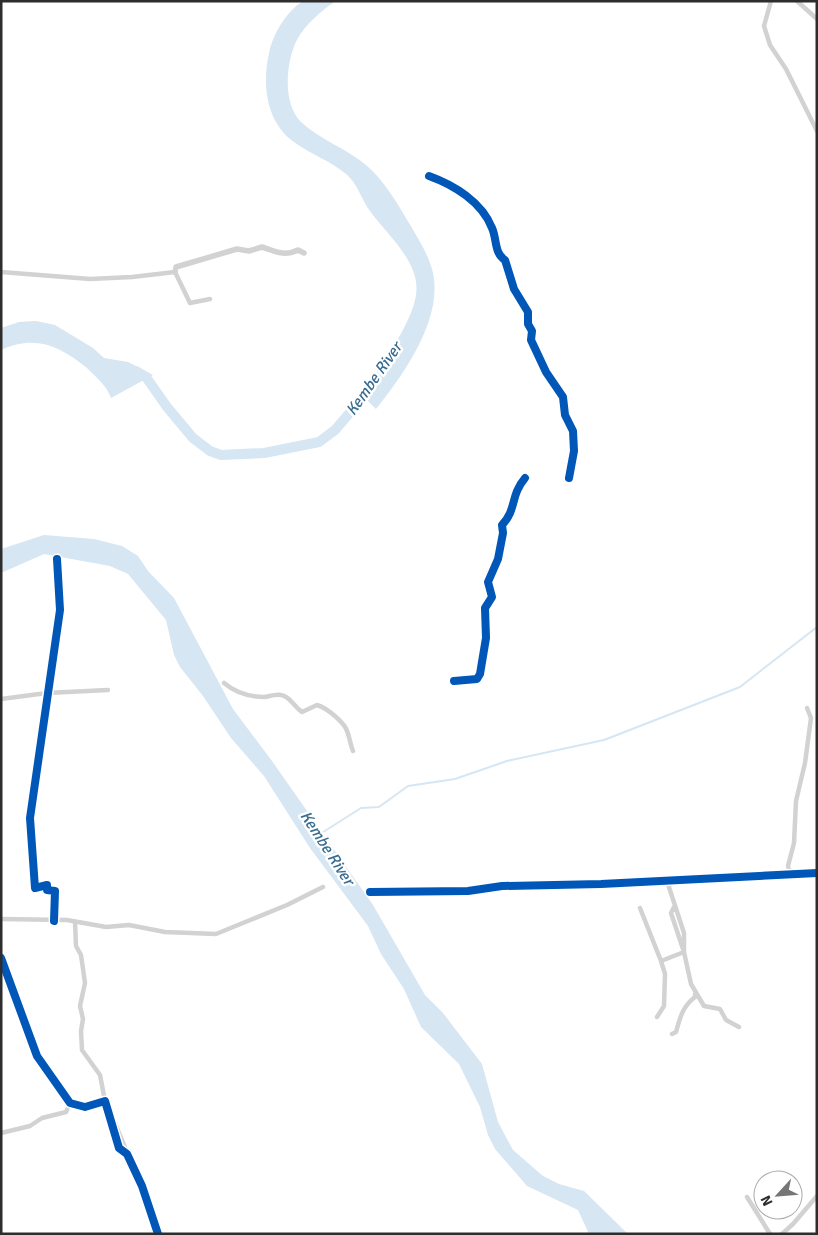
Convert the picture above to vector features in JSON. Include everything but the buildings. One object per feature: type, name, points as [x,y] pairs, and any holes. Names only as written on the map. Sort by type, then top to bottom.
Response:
[{"type":"street","points":[[771,1],[764,26],[770,45],[790,76],[817,131]]},
{"type":"street","points":[[797,1],[817,19]]},
{"type":"street","points":[[429,176],[458,189],[483,213],[491,226],[496,247],[500,256],[505,260],[514,289],[528,312],[528,324],[532,331],[531,340],[546,372],[563,397],[565,414],[573,431],[574,451],[569,478]]},
{"type":"street","points":[[210,300],[190,303],[175,272],[176,266],[237,249],[249,251],[262,247],[269,251],[285,254],[298,250],[304,253]]},
{"type":"street","points":[[1,272],[90,279],[175,272]]},
{"type":"street","points":[[454,681],[477,679],[480,674],[486,638],[486,608],[492,597],[488,582],[498,559],[503,533],[502,526],[513,510],[513,496],[525,478]]},
{"type":"street","points":[[54,921],[55,892],[47,890],[47,885],[35,888],[30,818],[60,610],[57,559]]},
{"type":"street","points":[[224,683],[233,690],[252,697],[280,694],[288,697],[295,708],[302,712],[317,705],[328,709],[347,730],[348,741],[353,751]]},
{"type":"street","points":[[1,700],[47,693],[108,690]]},
{"type":"street","points":[[790,874],[788,866],[794,843],[796,801],[805,763],[811,718],[807,708]]},
{"type":"street","points":[[370,892],[468,891],[502,886],[667,881],[817,873]]},
{"type":"street","points":[[667,881],[684,933],[684,952],[695,993],[704,1006],[720,1009],[726,1020],[739,1027]]},
{"type":"street","points":[[1,919],[67,920],[106,927],[129,925],[179,933],[216,934],[287,905],[323,887]]},
{"type":"street","points":[[640,908],[665,974],[664,1006],[657,1017]]},
{"type":"street","points":[[76,922],[76,946],[81,956],[86,982],[80,1006],[83,1019],[81,1031],[82,1050],[100,1075],[110,1125],[119,1148],[127,1154],[158,1234]]},
{"type":"street","points":[[661,961],[684,952]]},
{"type":"street","points":[[1,958],[37,1056],[70,1103],[85,1107],[105,1101]]},
{"type":"street","points":[[672,1034],[676,1032],[679,1017],[687,1003],[695,998],[695,993]]},
{"type":"street","points":[[1,1133],[30,1126],[42,1118],[66,1112],[70,1103]]},
{"type":"street","points":[[782,1234],[817,1196]]},
{"type":"street","points":[[747,1197],[770,1234]]},
{"type":"water","points":[[303,1],[336,1],[310,23],[301,33],[294,47],[289,68],[288,92],[294,113],[307,127],[350,153],[379,178],[395,200],[423,247],[430,263],[434,282],[434,301],[429,321],[421,340],[411,360],[376,409],[361,394],[393,347],[408,319],[416,295],[416,283],[408,260],[370,211],[350,178],[334,165],[294,142],[277,124],[272,113],[266,90],[269,53],[277,31],[286,17]]},
{"type":"water","points":[[36,321],[55,325],[93,348],[104,358],[128,362],[153,375],[111,398],[104,386],[87,368],[57,348],[36,343],[25,343],[1,350],[1,328],[19,322]]},
{"type":"water","points":[[44,535],[94,539],[122,546],[138,556],[148,571],[174,598],[233,709],[272,761],[373,905],[425,995],[443,1013],[482,1064],[498,1122],[513,1150],[543,1176],[559,1184],[584,1191],[628,1234],[589,1234],[578,1210],[527,1186],[495,1149],[488,1135],[480,1107],[459,1064],[421,1027],[404,989],[381,954],[368,926],[310,848],[264,776],[231,738],[203,696],[180,667],[174,655],[166,620],[128,574],[110,566],[44,554],[1,573],[1,549]]},
{"type":"waterway","name":"Kembe River","points":[[136,371],[146,377],[167,407],[193,438],[210,451],[221,455],[264,453],[319,442],[335,430],[372,387]]},
{"type":"waterway","points":[[320,834],[361,808],[379,807],[408,786],[455,779],[507,761],[604,740],[740,687],[817,627]]},
{"type":"cycle path","points":[[429,176],[448,184],[474,202],[494,232],[497,250],[505,260],[514,289],[528,312],[528,324],[532,331],[531,340],[546,372],[563,397],[565,415],[573,431],[574,451],[569,478]]},
{"type":"cycle path","points":[[454,681],[477,679],[480,674],[486,638],[485,608],[492,597],[488,582],[498,559],[503,533],[502,525],[510,513],[517,491],[525,478]]},
{"type":"cycle path","points":[[54,921],[55,891],[47,890],[47,885],[35,888],[30,818],[60,610],[57,559]]},
{"type":"cycle path","points":[[370,892],[468,891],[502,886],[601,884],[817,873]]},
{"type":"cycle path","points":[[1,958],[37,1056],[70,1103],[85,1107],[105,1101],[119,1148],[127,1154],[142,1186],[158,1234]]}]
